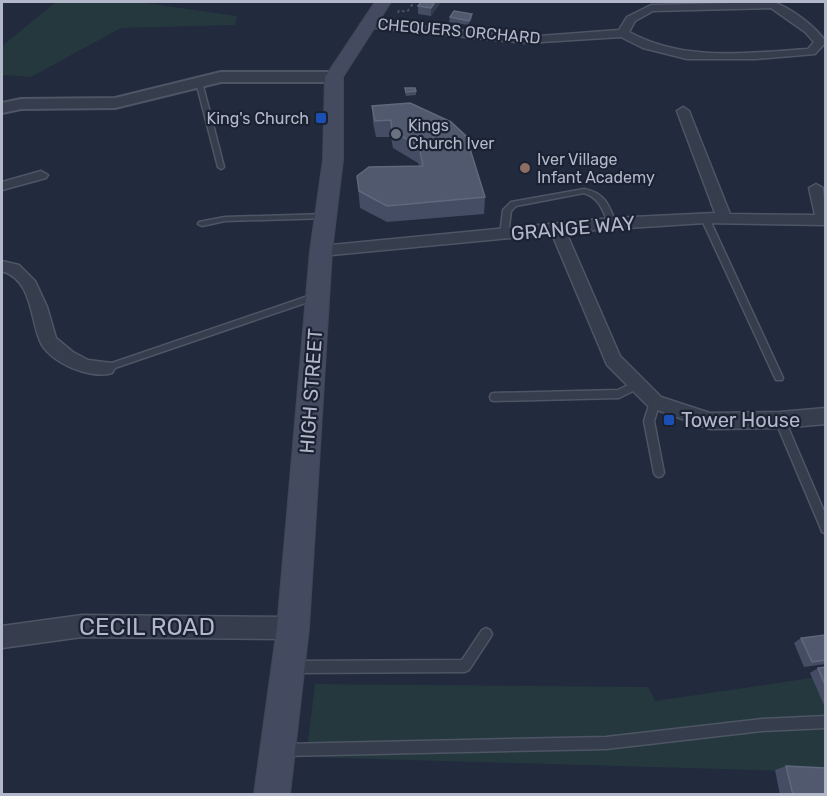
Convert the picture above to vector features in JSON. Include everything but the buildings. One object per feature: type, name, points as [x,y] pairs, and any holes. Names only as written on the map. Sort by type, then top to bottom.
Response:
[{"type":"main road","points":[[334,77],[383,2]]},
{"type":"main road","name":"HIGH STREET","points":[[272,795],[289,666],[321,251],[333,160],[334,77]]},
{"type":"street","points":[[811,52],[820,42],[809,30],[773,5],[651,8],[631,19],[623,33],[647,46],[687,57],[825,52]]},
{"type":"street","name":"CHEQUERS ORCHARD","points":[[367,24],[448,34],[526,40],[623,33]]},
{"type":"street","points":[[809,30],[825,32]]},
{"type":"street","points":[[2,108],[21,104],[115,103],[221,77],[334,77]]},
{"type":"street","points":[[682,111],[724,218]]},
{"type":"street","points":[[2,186],[41,175]]},
{"type":"street","points":[[816,188],[824,220]]},
{"type":"street","name":"GRANGE WAY","points":[[321,251],[612,223],[724,218],[824,220]]},
{"type":"street","points":[[558,230],[613,360],[655,402],[710,421],[780,420],[825,416]]},
{"type":"street","points":[[2,266],[9,267],[20,274],[29,285],[38,304],[48,341],[81,364],[95,369],[106,368]]},
{"type":"street","name":"CECIL ROAD","points":[[2,637],[82,626],[292,628]]},
{"type":"lane","points":[[199,82],[221,167]]},
{"type":"lane","points":[[504,235],[507,210],[514,204],[584,191],[593,192],[599,196],[612,223]]},
{"type":"lane","points":[[202,224],[225,219],[326,216]]},
{"type":"lane","points":[[705,219],[780,378]]},
{"type":"lane","points":[[106,368],[318,296]]},
{"type":"lane","points":[[494,397],[619,394],[636,385]]},
{"type":"lane","points":[[655,402],[648,421],[659,473]]},
{"type":"lane","points":[[780,420],[825,529]]},
{"type":"lane","points":[[289,666],[465,666],[486,634]]},
{"type":"lane","points":[[278,750],[606,743],[762,725],[825,722]]},
{"type":"shaded area","points":[[56,2],[138,2],[237,16],[235,25],[121,28],[31,77],[2,75],[2,46]]},
{"type":"shaded area","points":[[825,676],[825,772],[306,757],[315,684],[648,687],[655,701]]},
{"type":"place","name":"King's Church","points":[[321,118]]},
{"type":"place","name":"Kings Church Iver","points":[[396,134]]},
{"type":"place","name":"Iver Village Infant Academy","points":[[525,168]]},
{"type":"place","name":"Tower House","points":[[669,420]]}]
